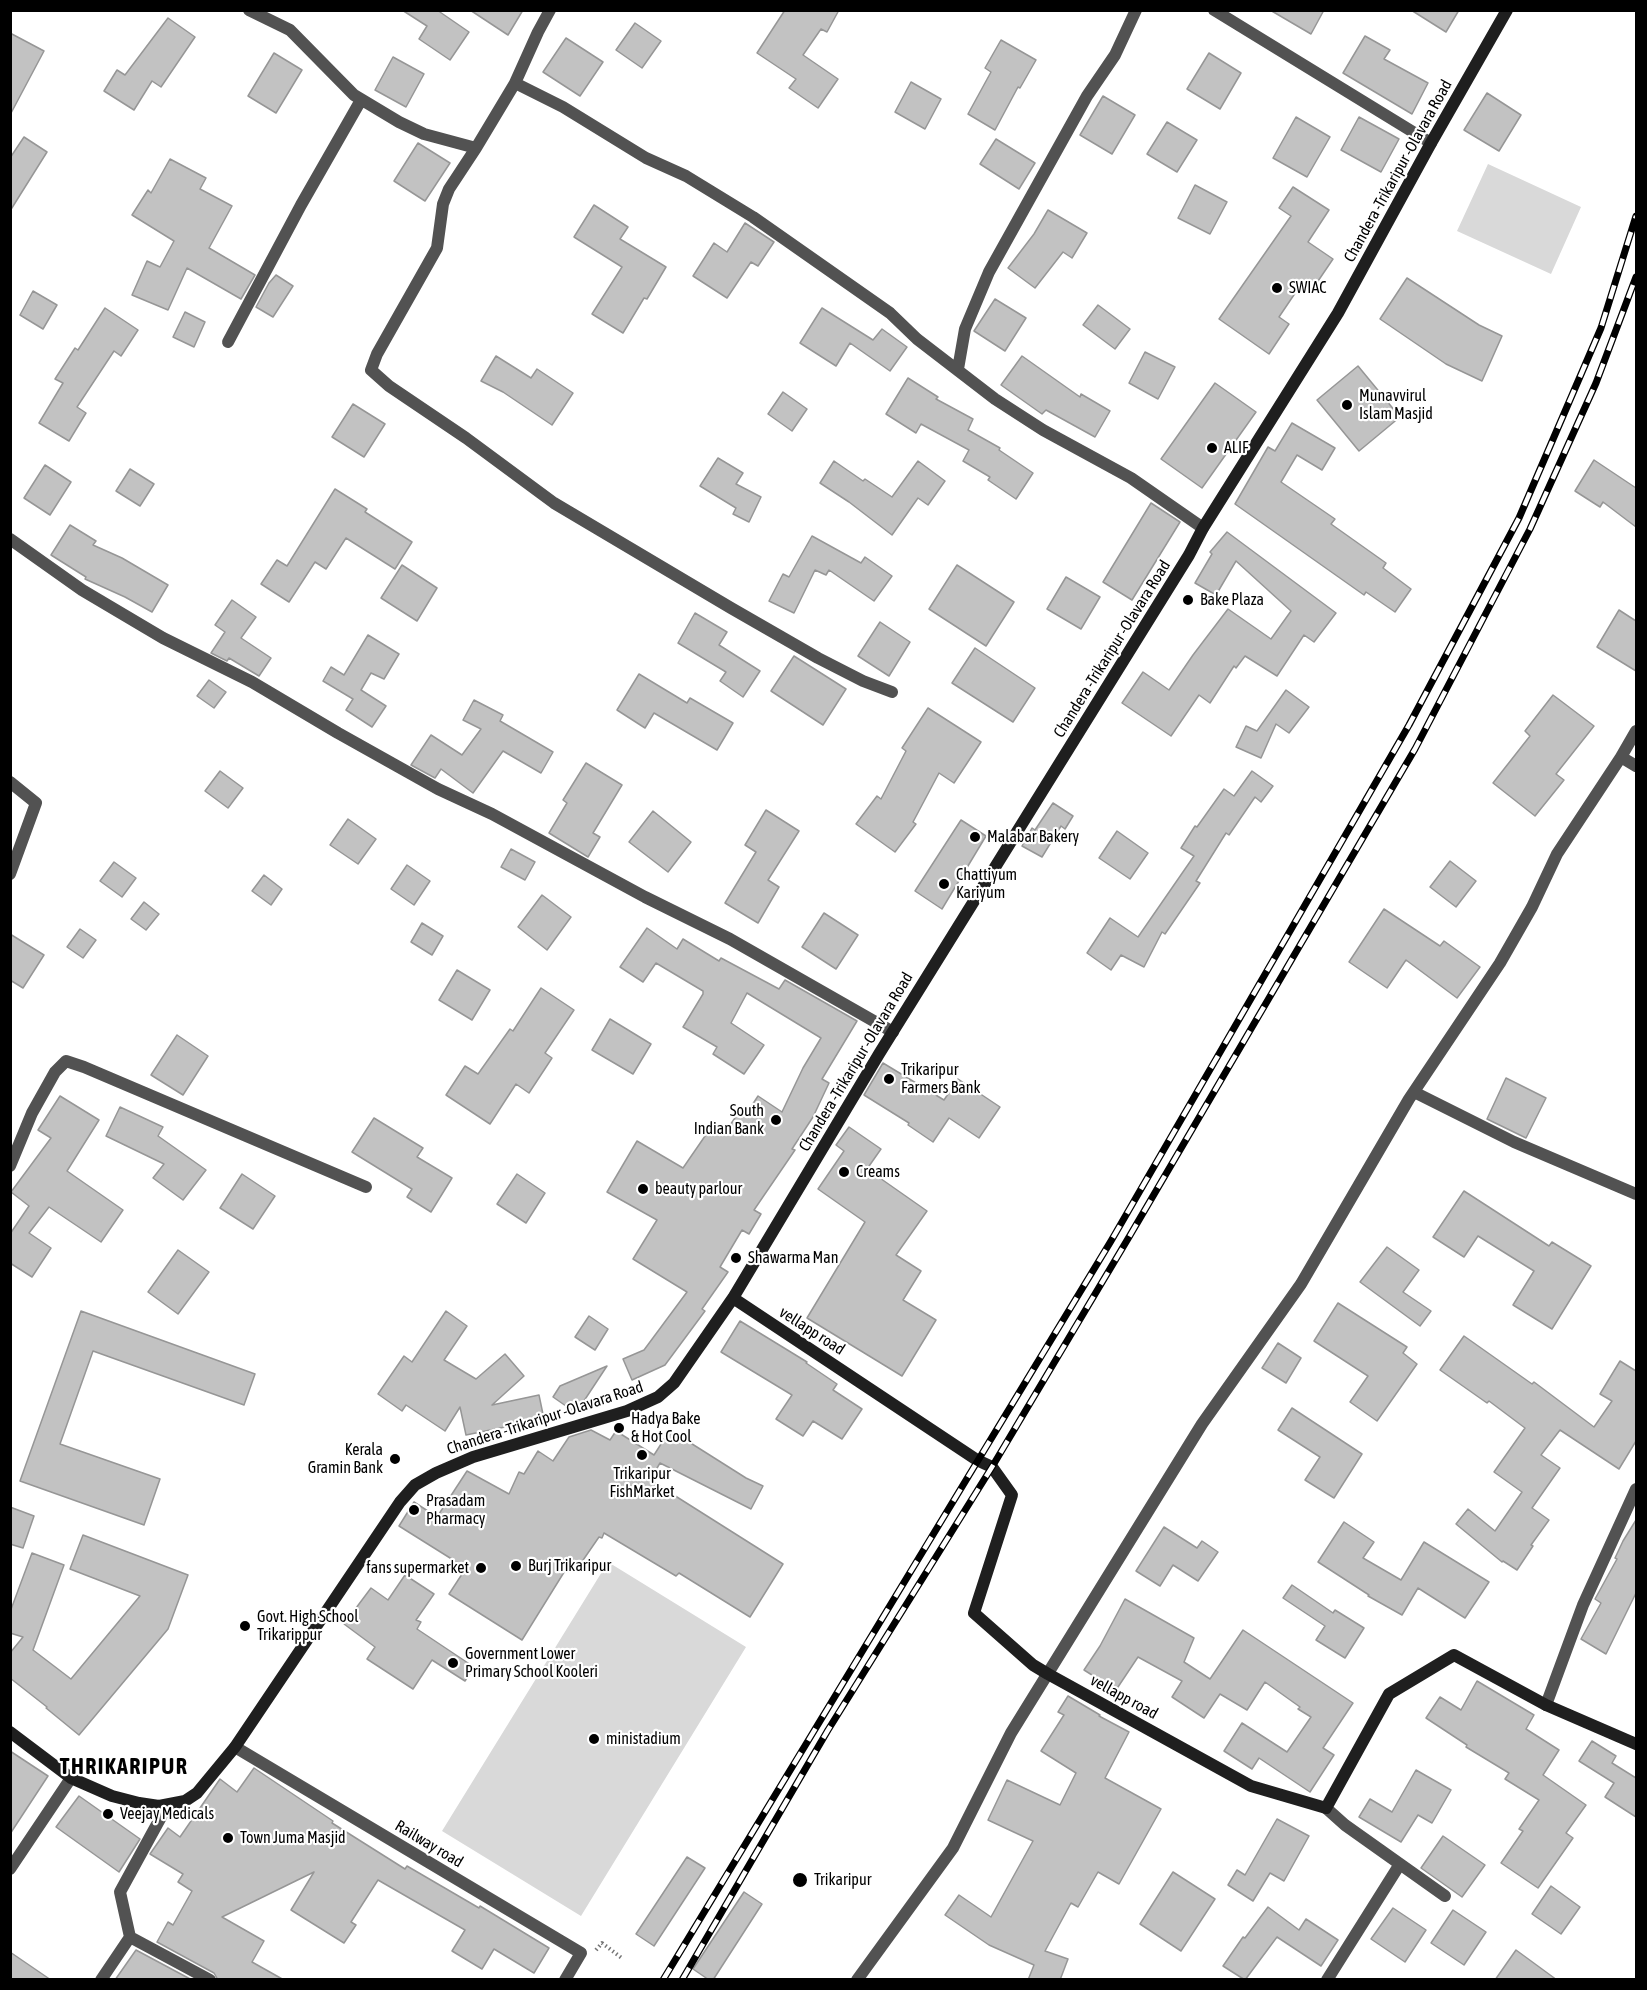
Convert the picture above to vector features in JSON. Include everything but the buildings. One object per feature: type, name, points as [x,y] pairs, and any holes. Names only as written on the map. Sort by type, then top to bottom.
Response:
[{"type":"main road","name":"Chandera -Trikaripur -Olavara Road","points":[[10,1732],[71,1778],[112,1796],[139,1803],[167,1806],[185,1801],[197,1793],[235,1747],[400,1502],[414,1485],[473,1457],[627,1412],[658,1397],[674,1383],[733,1298],[893,1032],[1338,313],[1508,10]]},
{"type":"main road","name":"vellapp road","points":[[733,1298],[977,1460],[992,1467],[1012,1495],[974,1613],[1033,1665],[1251,1786],[1326,1809]]},
{"type":"main road","points":[[1326,1809],[1389,1694],[1454,1655],[1546,1705],[1636,1744]]},
{"type":"street","points":[[249,10],[290,30],[361,100],[424,134],[476,148]]},
{"type":"street","points":[[550,10],[515,83],[449,189],[443,204],[437,248],[388,334],[371,370],[389,386],[466,438],[554,503],[808,652],[863,681],[892,692]]},
{"type":"street","points":[[958,369],[965,329],[989,272],[1087,96],[1115,55],[1137,10]]},
{"type":"street","points":[[1214,10],[1431,144]]},
{"type":"street","points":[[515,83],[563,107],[646,158],[686,176],[753,217],[890,313],[917,339],[995,399],[1043,430],[1131,478],[1203,528]]},
{"type":"street","points":[[228,342],[301,205],[361,100]]},
{"type":"street","points":[[10,539],[82,590],[163,638],[252,682],[438,789],[492,814],[634,891],[730,939],[893,1032]]},
{"type":"street","points":[[857,1980],[953,1848],[1011,1733],[1202,1424],[1301,1284],[1414,1092],[1500,963],[1532,907],[1557,854],[1621,757],[1636,730]]},
{"type":"street","points":[[1621,757],[1636,766]]},
{"type":"street","points":[[10,782],[36,803],[10,874]]},
{"type":"street","points":[[10,1166],[32,1113],[55,1072],[66,1061],[84,1066],[366,1187]]},
{"type":"street","points":[[1414,1092],[1514,1142],[1636,1194]]},
{"type":"street","points":[[1546,1705],[1583,1605],[1636,1489]]},
{"type":"street","name":"Railway road","points":[[235,1747],[581,1953]]},
{"type":"street","points":[[10,1869],[71,1778]]},
{"type":"street","points":[[102,1980],[130,1937],[120,1892],[167,1806]]},
{"type":"street","points":[[1326,1809],[1345,1826],[1445,1896]]},
{"type":"street","points":[[1327,1980],[1400,1864]]},
{"type":"street","points":[[130,1937],[210,1980]]},
{"type":"street","points":[[564,1980],[581,1953]]},
{"type":"path","points":[[581,1953],[595,1951],[602,1943],[623,1959]]},
{"type":"shaded area","points":[[1488,164],[1581,207],[1551,274],[1457,231]]},
{"type":"shaded area","name":"ministadium","points":[[608,1562],[746,1647],[581,1916],[442,1831]]},
{"type":"railway","points":[[663,1980],[1111,1241],[1409,725],[1519,518],[1601,328],[1636,216]]},
{"type":"railway","points":[[682,1980],[828,1730],[992,1467],[1129,1237],[1415,749],[1530,529],[1596,383],[1636,277]]},
{"type":"place","name":"SWIAC","points":[[1277,288]]},
{"type":"place","name":"Munavvirul Islam Masjid","points":[[1347,405]]},
{"type":"place","name":"ALIF","points":[[1212,448]]},
{"type":"place","name":"Bake Plaza","points":[[1188,600]]},
{"type":"place","name":"Malabar Bakery","points":[[975,837]]},
{"type":"place","name":"Chattiyum Kariyum","points":[[944,884]]},
{"type":"place","name":"Trikaripur Farmers Bank","points":[[889,1079]]},
{"type":"place","name":"South Indian Bank","points":[[776,1120]]},
{"type":"place","name":"Creams","points":[[844,1172]]},
{"type":"place","name":"beauty parlour","points":[[643,1189]]},
{"type":"place","name":"Shawarma Man","points":[[736,1258]]},
{"type":"place","name":"Hadya Bake & Hot Cool","points":[[619,1428]]},
{"type":"place","name":"Trikaripur FishMarket","points":[[642,1455]]},
{"type":"place","name":"Kerala Gramin Bank","points":[[395,1459]]},
{"type":"place","name":"Prasadam Pharmacy","points":[[414,1510]]},
{"type":"place","name":"Burj Trikaripur","points":[[516,1566]]},
{"type":"place","name":"fans supermarket","points":[[481,1568]]},
{"type":"place","name":"Govt. High School Trikarippur","points":[[245,1626]]},
{"type":"place","name":"Government Lower Primary School Kooleri","points":[[453,1663]]},
{"type":"place","name":"ministadium","points":[[594,1739]]},
{"type":"place","name":"Veejay Medicals","points":[[108,1814]]},
{"type":"place","name":"Town Juma Masjid","points":[[228,1838]]},
{"type":"place","name":"Trikaripur","points":[[800,1880]]},
{"type":"district","name":"THRIKARIPUR","points":[[124,1767]]}]
